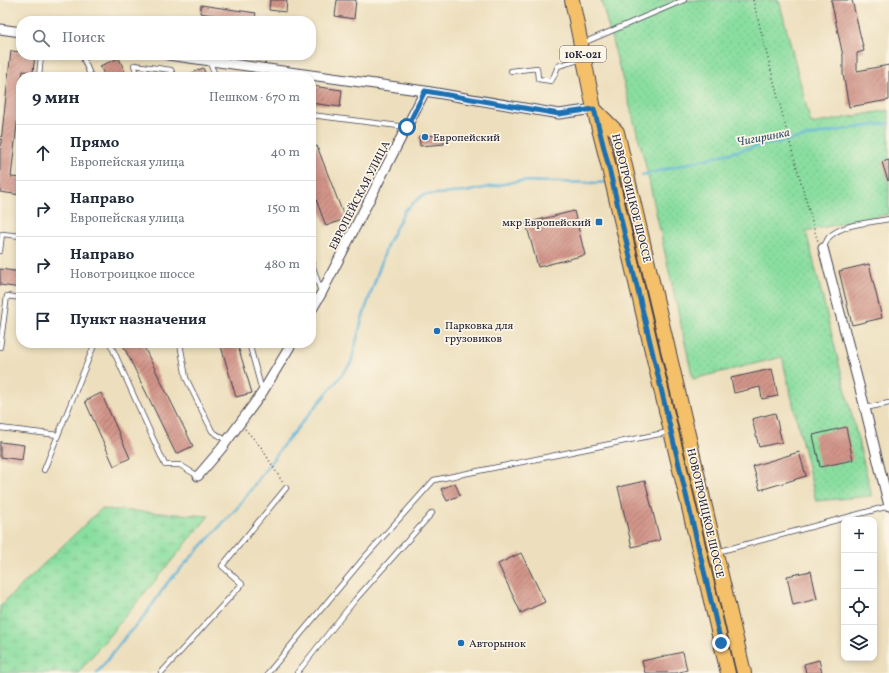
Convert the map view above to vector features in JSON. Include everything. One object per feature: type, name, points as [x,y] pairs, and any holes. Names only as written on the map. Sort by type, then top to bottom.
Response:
[{"type":"main road","name":"10К-021","points":[[572,0],[594,109]]},
{"type":"main road","name":"НОВОТРОИЦКОЕ ШОССЕ","points":[[594,109],[728,673]]},
{"type":"main road","name":"НОВОТРОИЦКОЕ ШОССЕ","points":[[594,109],[617,132],[744,673]]},
{"type":"street","points":[[0,29],[16,31]]},
{"type":"street","points":[[203,60],[289,72]]},
{"type":"street","points":[[316,76],[425,91],[559,114],[594,109]]},
{"type":"street","name":"ЕВРОПЕЙСКАЯ УЛИЦА","points":[[316,302],[425,91]]},
{"type":"street","points":[[823,248],[886,482],[889,506]]},
{"type":"street","points":[[198,476],[240,424],[262,393],[289,348]]},
{"type":"lane","points":[[581,44],[684,0]]},
{"type":"lane","points":[[511,71],[537,68],[538,78],[551,81],[558,66],[584,58]]},
{"type":"lane","points":[[39,72],[41,60]]},
{"type":"lane","points":[[84,60],[89,72]]},
{"type":"lane","points":[[210,61],[214,72]]},
{"type":"lane","points":[[136,72],[134,65],[171,70],[172,72]]},
{"type":"lane","points":[[316,116],[407,127]]},
{"type":"lane","points":[[823,248],[829,238],[841,230],[852,226],[889,219]]},
{"type":"lane","points":[[0,251],[2,234],[16,235]]},
{"type":"lane","points":[[316,278],[321,294]]},
{"type":"lane","points":[[0,348],[7,296],[16,297]]},
{"type":"lane","points":[[44,470],[93,348]]},
{"type":"lane","points":[[112,348],[165,465],[180,465],[198,476]]},
{"type":"lane","points":[[181,348],[186,378],[212,432],[227,441]]},
{"type":"lane","points":[[250,348],[262,393]]},
{"type":"lane","points":[[865,408],[889,403]]},
{"type":"lane","points":[[0,428],[58,435]]},
{"type":"lane","points":[[268,673],[364,558],[434,480],[671,431]]},
{"type":"lane","points":[[161,673],[242,584],[222,566],[286,488]]},
{"type":"lane","points":[[716,553],[889,506]]},
{"type":"lane","points":[[297,673],[355,600],[432,513]]},
{"type":"path","points":[[752,0],[817,239],[823,248]]},
{"type":"path","points":[[240,424],[261,447],[286,488]]},
{"type":"green space","points":[[601,0],[779,0],[811,124],[889,110],[889,214],[806,231],[872,496],[816,501],[782,357],[693,379],[644,158]]},
{"type":"green space","points":[[101,509],[209,516],[78,673],[0,673],[0,606]]},
{"type":"building","points":[[270,0],[287,0],[286,12],[269,10]]},
{"type":"building","points":[[337,0],[356,0],[354,19],[335,16]]},
{"type":"building","points":[[831,0],[852,0],[864,51],[857,53],[857,71],[889,65],[889,100],[849,107],[843,74],[843,56]]},
{"type":"building","points":[[201,5],[256,13],[255,16],[220,16],[200,13]]},
{"type":"building","points":[[11,51],[16,52],[16,60],[34,60],[33,72],[16,72],[16,133],[11,177],[16,178],[16,194],[0,192],[0,151]]},
{"type":"building","points":[[114,60],[120,60],[125,72],[103,72],[100,66]]},
{"type":"building","points":[[203,68],[205,72],[194,72]]},
{"type":"building","points":[[316,87],[342,90],[340,107],[316,104]]},
{"type":"building","points":[[444,135],[444,144],[420,146],[419,136]]},
{"type":"building","points":[[316,146],[345,219],[326,226],[316,199]]},
{"type":"building","points":[[889,160],[889,180],[888,181],[882,162]]},
{"type":"building","points":[[574,211],[585,255],[538,267],[526,223]]},
{"type":"building","points":[[869,264],[882,318],[852,325],[839,271]]},
{"type":"building","points":[[0,269],[16,271],[16,287],[0,285]]},
{"type":"building","points":[[124,348],[144,348],[193,446],[176,454]]},
{"type":"building","points":[[221,348],[238,348],[252,393],[236,397]]},
{"type":"building","points":[[772,369],[778,396],[762,399],[760,387],[734,393],[731,378]]},
{"type":"building","points":[[101,393],[130,458],[114,466],[85,401]]},
{"type":"building","points":[[775,413],[782,442],[759,447],[752,419]]},
{"type":"building","points":[[846,427],[853,460],[820,467],[813,435]]},
{"type":"building","points":[[0,442],[24,445],[22,460],[0,457]]},
{"type":"building","points":[[799,452],[806,476],[760,490],[753,466]]},
{"type":"building","points":[[645,481],[660,540],[632,547],[618,487]]},
{"type":"building","points":[[455,483],[460,495],[447,501],[441,489]]},
{"type":"building","points":[[521,553],[545,602],[521,613],[498,564]]},
{"type":"building","points":[[811,571],[817,599],[793,605],[787,576]]},
{"type":"building","points":[[683,652],[687,670],[676,673],[645,673],[642,661]]},
{"type":"building","points":[[819,660],[822,673],[806,673],[804,664]]},
{"type":"waterway","name":"Чигиринка","points":[[642,175],[754,147],[841,130],[889,123]]},
{"type":"waterway","points":[[97,673],[126,636],[143,618],[168,582],[239,506],[284,444],[351,363],[362,319],[388,243],[405,210],[423,195],[465,192],[518,181],[607,182]]},
{"type":"place","name":"Европейский","points":[[425,137]]},
{"type":"place","name":"мкр Европейский","points":[[599,222]]},
{"type":"place","name":"Парковка для грузовиков","points":[[437,331]]},
{"type":"place","name":"Авторынок","points":[[461,643]]},
{"type":"route","points":[[407,127],[425,91],[559,114],[594,109],[721,643]]}]
